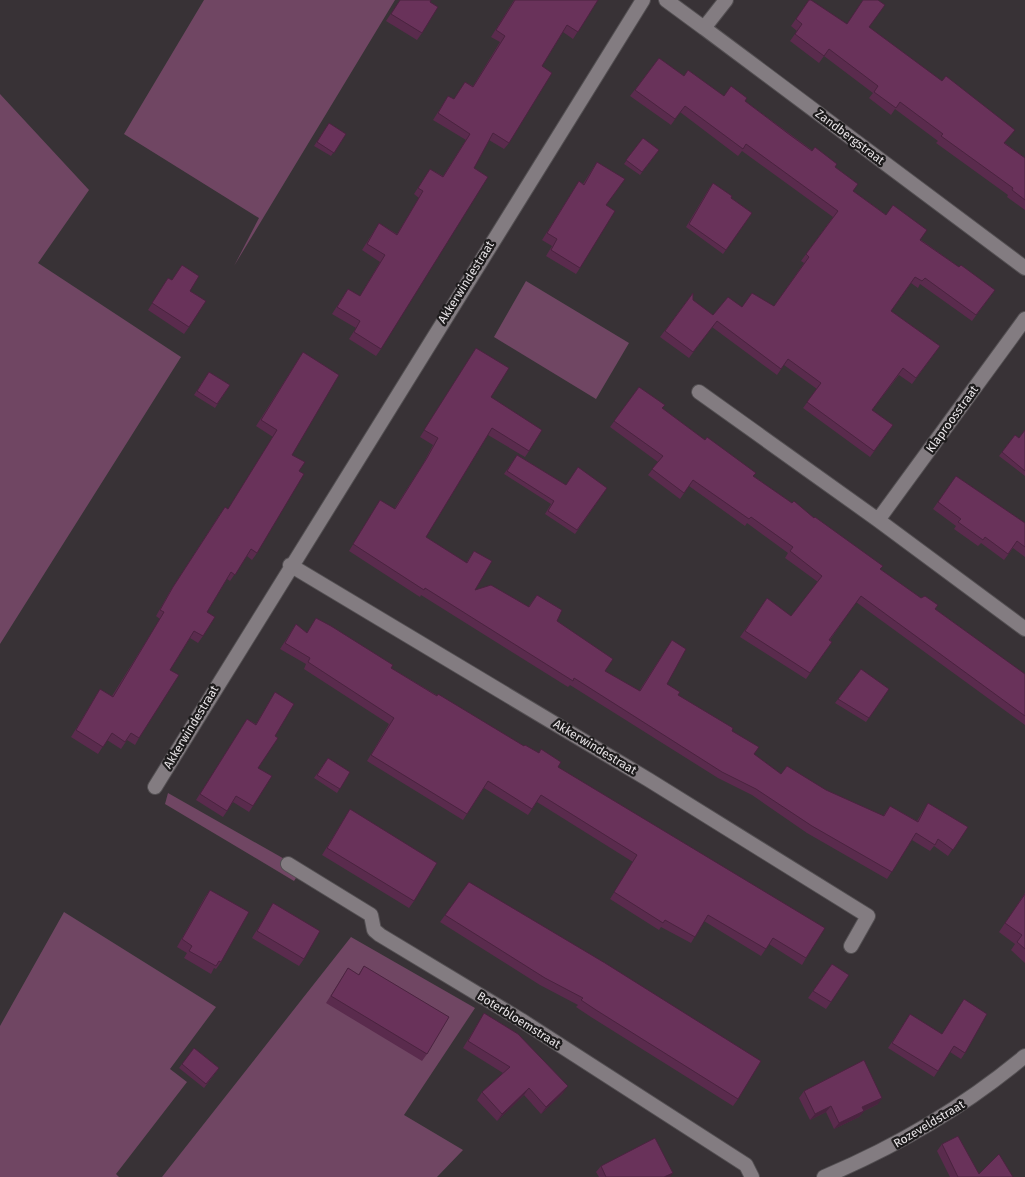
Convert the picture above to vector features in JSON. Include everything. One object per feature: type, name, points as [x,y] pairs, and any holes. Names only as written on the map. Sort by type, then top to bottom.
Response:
[{"type":"street","name":"Akkerwindestraat","points":[[155,787],[290,565],[642,0]]},
{"type":"street","points":[[666,0],[704,28],[726,0]]},
{"type":"street","name":"Zandbergstraat","points":[[704,28],[1025,268]]},
{"type":"street","name":"Klaproosstraat","points":[[878,520],[1025,319]]},
{"type":"street","points":[[699,392],[878,520],[1025,629]]},
{"type":"street","name":"Akkerwindestraat","points":[[290,565],[650,780],[868,916],[851,946]]},
{"type":"street","name":"Boterbloemstraat","points":[[288,864],[370,915],[374,930],[380,935],[521,1020],[746,1165],[752,1177]]},
{"type":"street","name":"Rozeveldstraat","points":[[824,1177],[871,1157],[931,1125],[983,1090],[1025,1056]]},
{"type":"shaded area","points":[[204,0],[395,0],[234,266],[259,218],[124,134]]},
{"type":"shaded area","points":[[0,94],[89,190],[38,263],[181,357],[0,644]]},
{"type":"shaded area","points":[[526,281],[629,343],[596,399],[494,337]]},
{"type":"shaded area","points":[[168,793],[302,869],[294,881],[165,804]]},
{"type":"shaded area","points":[[64,912],[216,1007],[170,1069],[187,1082],[116,1174],[119,1177],[0,1177],[0,1026]]},
{"type":"shaded area","points":[[351,937],[475,1008],[404,1115],[463,1150],[437,1177],[162,1177]]},
{"type":"building","points":[[400,0],[431,0],[430,2],[438,7],[422,33],[391,14]]},
{"type":"building","points":[[515,0],[598,0],[578,32],[567,25],[542,66],[552,73],[509,143],[493,133],[474,168],[488,177],[381,349],[354,332],[360,321],[337,307],[348,289],[360,296],[385,255],[367,244],[379,223],[397,235],[423,191],[418,188],[430,169],[443,177],[470,134],[438,113],[448,96],[454,99],[465,82],[473,87],[505,36],[496,30]]},
{"type":"building","points":[[809,0],[847,24],[863,0],[878,0],[885,5],[869,27],[942,81],[946,76],[1015,130],[1004,143],[1025,158],[1025,200],[1012,190],[1013,188],[941,136],[943,134],[900,102],[896,108],[874,92],[878,86],[829,49],[824,56],[795,34],[802,24],[796,19]]},
{"type":"building","points":[[659,58],[684,76],[688,70],[724,96],[731,86],[747,98],[745,101],[790,135],[812,151],[815,147],[837,164],[835,167],[858,184],[853,191],[886,215],[893,205],[927,230],[920,240],[959,267],[961,265],[995,290],[976,315],[925,278],[922,281],[915,277],[891,311],[940,346],[916,378],[903,368],[872,410],[893,425],[874,451],[807,402],[821,383],[788,359],[781,369],[717,321],[693,352],[665,331],[693,293],[693,300],[713,315],[728,297],[742,307],[752,293],[774,306],[809,257],[806,254],[838,211],[746,144],[743,149],[685,106],[675,119],[635,90]]},
{"type":"building","points":[[329,123],[346,134],[334,153],[317,142]]},
{"type":"building","points":[[643,138],[659,150],[642,172],[626,160]]},
{"type":"building","points":[[597,162],[625,179],[606,205],[615,211],[580,268],[551,250],[557,239],[547,233],[579,181],[584,185]]},
{"type":"building","points":[[713,183],[752,213],[726,250],[689,224]]},
{"type":"building","points":[[182,265],[199,276],[190,291],[206,301],[189,327],[152,303],[168,278],[172,280]]},
{"type":"building","points":[[476,348],[509,368],[491,397],[542,430],[529,451],[492,428],[426,537],[467,563],[474,551],[492,561],[475,590],[491,585],[529,607],[537,595],[562,610],[557,621],[613,659],[605,671],[640,691],[672,640],[686,649],[667,684],[680,692],[678,695],[733,728],[732,731],[759,747],[754,754],[781,774],[787,766],[826,790],[884,816],[890,806],[918,822],[928,803],[968,827],[953,850],[938,839],[935,845],[916,833],[892,872],[812,826],[756,789],[722,772],[574,678],[573,681],[425,588],[424,590],[353,544],[380,500],[395,509],[438,438],[424,430]]},
{"type":"building","points":[[303,352],[339,375],[292,455],[305,462],[299,471],[304,474],[257,553],[251,549],[235,575],[231,572],[207,612],[215,617],[203,636],[194,631],[170,670],[179,675],[139,738],[131,733],[125,742],[112,733],[103,747],[76,730],[100,689],[113,697],[164,612],[160,610],[173,587],[225,507],[228,509],[277,430],[261,420]]},
{"type":"building","points":[[209,372],[230,385],[217,404],[197,391]]},
{"type":"building","points":[[639,387],[665,405],[662,408],[705,440],[707,437],[756,473],[753,476],[792,503],[794,501],[814,518],[883,566],[880,569],[921,598],[925,596],[938,605],[935,609],[1025,674],[1025,716],[861,596],[829,640],[832,642],[810,673],[745,631],[767,598],[791,616],[822,576],[790,551],[793,547],[751,517],[749,519],[693,480],[684,493],[652,469],[663,456],[614,421]]},
{"type":"building","points":[[1025,430],[1025,471],[1002,452],[1015,435],[1019,438]]},
{"type":"building","points":[[517,455],[566,485],[578,467],[607,488],[577,530],[548,511],[554,501],[507,471]]},
{"type":"building","points":[[956,476],[1025,523],[1025,547],[1017,541],[1008,554],[985,537],[983,540],[958,522],[961,519],[938,502]]},
{"type":"building","points":[[316,618],[393,665],[391,668],[437,696],[438,694],[524,746],[539,753],[541,749],[561,762],[558,767],[825,928],[806,958],[773,938],[766,949],[708,915],[695,937],[665,920],[663,923],[614,892],[637,855],[541,795],[532,809],[488,781],[467,814],[371,755],[394,718],[308,662],[310,658],[285,643],[296,624],[307,633]]},
{"type":"building","points":[[861,669],[889,689],[869,718],[838,699]]},
{"type":"building","points":[[275,692],[294,704],[275,736],[278,738],[258,768],[272,776],[253,806],[236,796],[227,811],[200,794],[247,719],[256,725]]},
{"type":"building","points":[[328,758],[350,772],[340,789],[317,775]]},
{"type":"building","points":[[350,809],[437,863],[414,901],[327,848]]},
{"type":"building","points":[[469,882],[605,963],[761,1061],[738,1099],[596,1010],[581,1000],[583,998],[545,978],[445,915]]},
{"type":"building","points":[[210,890],[249,912],[221,962],[219,961],[216,966],[189,951],[192,946],[182,939]]},
{"type":"building","points":[[1025,894],[1025,949],[1017,942],[1022,935],[1005,923]]},
{"type":"building","points":[[273,903],[320,931],[304,959],[257,931]]},
{"type":"building","points":[[832,964],[849,975],[831,1002],[813,991]]},
{"type":"building","points":[[364,966],[449,1017],[427,1054],[331,996],[348,968],[359,975]]},
{"type":"building","points":[[964,999],[987,1014],[965,1053],[954,1046],[938,1071],[892,1043],[910,1014],[942,1034]]},
{"type":"building","points":[[484,1013],[518,1034],[568,1086],[546,1107],[529,1088],[502,1114],[482,1092],[510,1067],[468,1041]]},
{"type":"building","points":[[194,1048],[219,1068],[206,1084],[182,1064]]},
{"type":"building","points":[[864,1060],[882,1098],[862,1107],[864,1111],[839,1123],[831,1106],[815,1114],[804,1091]]},
{"type":"building","points":[[958,1136],[979,1174],[999,1154],[1013,1177],[958,1177],[942,1144]]},
{"type":"building","points":[[655,1138],[673,1173],[664,1177],[606,1177],[601,1166]]}]
